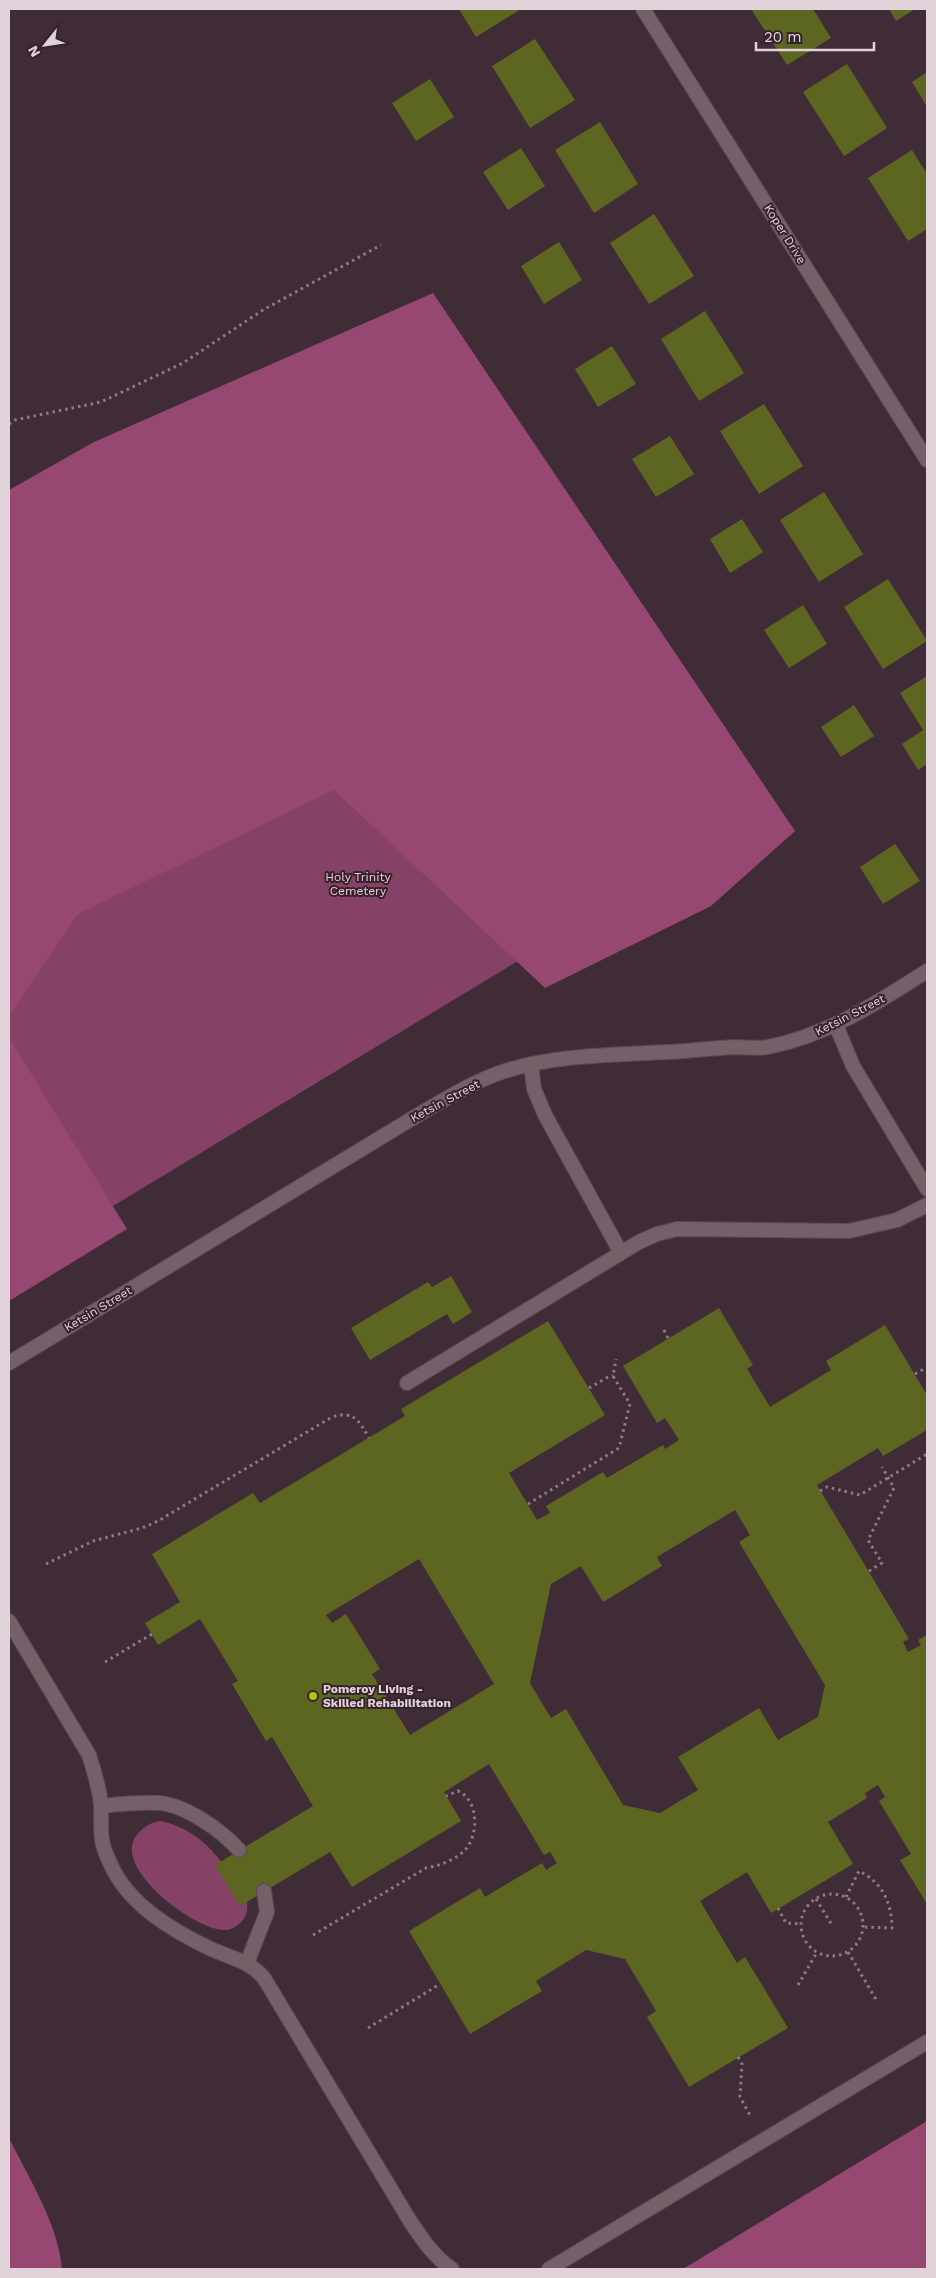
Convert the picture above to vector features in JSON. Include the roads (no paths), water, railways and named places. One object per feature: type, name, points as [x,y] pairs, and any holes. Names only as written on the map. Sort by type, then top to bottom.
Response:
[{"type":"street","name":"Koper Drive","points":[[642,9],[927,460]]},
{"type":"street","name":"Ketsin Street","points":[[9,1363],[408,1120],[469,1087],[503,1072],[530,1064],[578,1058],[732,1047],[766,1047],[804,1038],[836,1025],[868,1008],[927,971]]},
{"type":"street","points":[[836,1025],[853,1066],[927,1188]]},
{"type":"street","points":[[530,1064],[534,1089],[545,1115],[621,1253]]},
{"type":"street","points":[[407,1383],[621,1253],[657,1234],[677,1229],[849,1231],[897,1220],[927,1205]]},
{"type":"street","points":[[9,1621],[88,1754],[95,1772],[101,1806],[100,1829],[102,1846],[112,1868],[125,1889],[152,1914],[212,1949],[247,1963],[264,1978],[410,2221],[424,2242],[443,2263],[452,2269]]},
{"type":"street","points":[[101,1806],[161,1803],[168,1805],[202,1821],[219,1832],[239,1850]]},
{"type":"street","points":[[247,1963],[267,1912],[264,1891]]},
{"type":"street","points":[[549,2269],[927,2042]]},
{"type":"place","name":"Pomeroy Living - Skilled Rehabilitation","points":[[313,1696]]},
{"type":"park label","name":"Holy Trinity Cemetery","points":[[358,884]]}]
